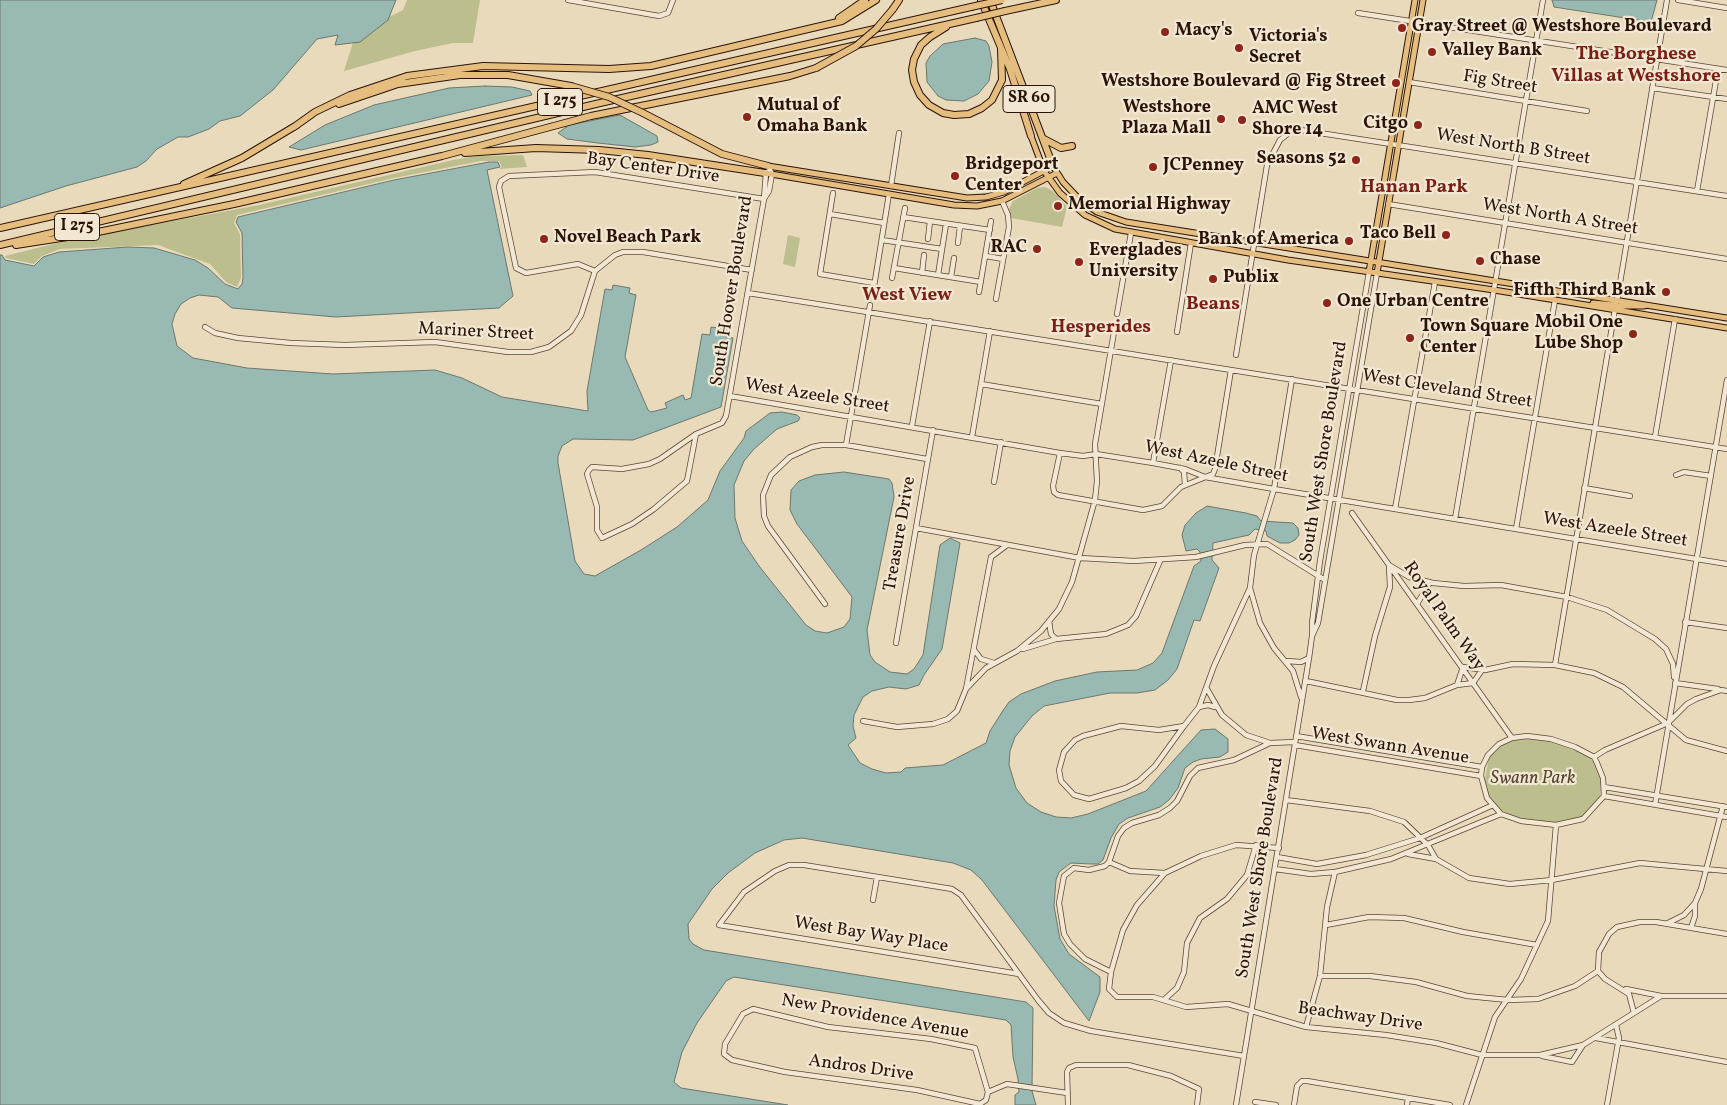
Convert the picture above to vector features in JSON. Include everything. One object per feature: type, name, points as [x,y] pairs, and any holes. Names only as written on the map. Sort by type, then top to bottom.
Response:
[{"type":"highway","points":[[830,23],[865,0]]},
{"type":"highway","points":[[148,195],[215,171],[315,112],[350,95],[386,82],[416,74],[450,69],[494,66],[639,68],[830,23],[856,14],[876,0]]},
{"type":"highway","points":[[0,246],[93,233],[234,204],[442,156],[591,116],[790,76],[816,68],[856,46],[876,29],[898,0]]},
{"type":"highway","name":"SR 60","points":[[982,0],[1015,82],[1031,136]]},
{"type":"highway","name":"SR 60","points":[[990,0],[1053,166]]},
{"type":"highway","name":"I 275","points":[[0,228],[1003,0]]},
{"type":"highway","name":"I 275","points":[[0,246],[591,105],[1056,0]]},
{"type":"highway","points":[[973,19],[938,31],[926,39],[918,48],[913,63],[913,77],[918,91],[925,102],[938,111],[954,115],[965,115],[982,108],[995,95],[1002,80],[1001,49]]},
{"type":"highway","points":[[294,126],[357,97],[398,84],[430,78],[476,74],[508,75],[571,86],[609,98],[644,113],[722,154],[768,166]]},
{"type":"highway","points":[[1044,139],[1061,148],[1072,146]]},
{"type":"highway","points":[[442,156],[516,149],[592,149],[648,155],[769,174]]},
{"type":"main road","points":[[1369,272],[1415,0]]},
{"type":"main road","points":[[1377,274],[1423,0]]},
{"type":"main road","name":"SR 60","points":[[1031,136],[1048,178],[1074,206],[1101,224],[1131,233],[1377,274],[1494,290],[1727,328]]},
{"type":"main road","points":[[768,166],[976,198],[1004,192],[1053,166]]},
{"type":"main road","name":"SR 60","points":[[1053,166],[1075,196],[1097,212],[1115,219],[1146,226],[1727,318]]},
{"type":"main road","points":[[769,174],[967,206],[986,205],[1002,201],[1057,173]]},
{"type":"main road","points":[[889,194],[891,186]]},
{"type":"main road","points":[[1074,206],[1077,205],[1097,212]]},
{"type":"main road","points":[[1131,233],[1146,226]]},
{"type":"main road","points":[[1191,243],[1193,233]]},
{"type":"main road","points":[[1579,304],[1593,303],[1612,306],[1616,300]]},
{"type":"main road","points":[[1615,310],[1618,306],[1638,308],[1647,306]]},
{"type":"street","points":[[568,0],[659,16],[668,13],[673,0]]},
{"type":"street","points":[[1456,518],[1543,0]]},
{"type":"street","points":[[1616,300],[1667,0]]},
{"type":"street","points":[[1678,0],[1727,8]]},
{"type":"street","points":[[1358,12],[1727,70]]},
{"type":"street","points":[[1697,191],[1718,69]]},
{"type":"street","name":"Fig Street","points":[[1410,82],[1587,111]]},
{"type":"street","points":[[1652,88],[1727,100]]},
{"type":"street","name":"West North B Street","points":[[1253,243],[1270,156],[1280,140],[1294,129],[1727,196]]},
{"type":"street","points":[[891,186],[899,133]]},
{"type":"street","name":"South Hoover Boulevard","points":[[696,434],[724,420],[730,396],[769,174],[768,166]]},
{"type":"street","name":"Bay Center Drive","points":[[595,272],[578,264],[526,273],[516,268],[499,187],[501,181],[509,176],[595,172],[764,199]]},
{"type":"street","points":[[834,193],[820,274],[874,284]]},
{"type":"street","points":[[873,293],[889,194]]},
{"type":"street","points":[[996,299],[1008,222],[1002,201]]},
{"type":"street","name":"West North A Street","points":[[1388,204],[1727,259]]},
{"type":"street","points":[[892,278],[905,208]]},
{"type":"street","points":[[830,214],[884,223]]},
{"type":"street","points":[[903,217],[990,230]]},
{"type":"street","points":[[979,292],[991,221]]},
{"type":"street","points":[[928,239],[930,222]]},
{"type":"street","points":[[938,275],[946,224]]},
{"type":"street","points":[[958,243],[960,226]]},
{"type":"street","points":[[1117,314],[1131,233]]},
{"type":"street","points":[[882,240],[942,250]]},
{"type":"street","points":[[1178,332],[1191,243]]},
{"type":"street","points":[[1236,355],[1253,243]]},
{"type":"street","name":"Mariner Street","points":[[205,327],[215,333],[238,338],[291,343],[345,345],[435,342],[508,352],[540,351],[558,343],[576,324],[595,272],[609,258],[623,252],[633,251],[752,270]]},
{"type":"street","points":[[922,273],[924,255]]},
{"type":"street","points":[[986,256],[1003,258]]},
{"type":"street","points":[[951,278],[954,258]]},
{"type":"street","points":[[894,268],[981,282]]},
{"type":"street","name":"South West Shore Boulevard","points":[[1236,1105],[1306,681],[1319,575],[1369,272]]},
{"type":"street","name":"South West Shore Boulevard","points":[[1312,636],[1318,623],[1356,389],[1377,274]]},
{"type":"street","points":[[1395,508],[1435,282]]},
{"type":"street","name":"West Cleveland Street","points":[[748,293],[1727,449]]},
{"type":"street","points":[[1516,529],[1555,300]]},
{"type":"street","points":[[846,445],[870,305]]},
{"type":"street","points":[[1555,665],[1615,310]]},
{"type":"street","points":[[1655,437],[1675,319]]},
{"type":"street","points":[[912,426],[930,321]]},
{"type":"street","points":[[966,689],[981,673],[994,663],[1017,651],[1030,641],[1049,622],[1066,595],[1080,558],[1082,540],[1094,500],[1097,481],[1095,444],[1114,326]]},
{"type":"street","points":[[972,437],[990,331]]},
{"type":"street","points":[[1153,463],[1171,360]]},
{"type":"street","points":[[1060,453],[1054,492],[1143,510],[1162,506],[1184,484],[1212,474],[1215,469],[1231,370]]},
{"type":"street","points":[[1292,379],[1274,489],[1251,568],[1250,588],[1260,623],[1274,648],[1293,670],[1302,700]]},
{"type":"street","points":[[1655,805],[1727,380]]},
{"type":"street","points":[[981,384],[1102,404]]},
{"type":"street","name":"West Azeele Street","points":[[730,396],[1060,453],[1083,456],[1096,454],[1153,463],[1180,468],[1205,477],[1727,564]]},
{"type":"street","name":"Treasure Drive","points":[[896,643],[933,430]]},
{"type":"street","points":[[696,434],[687,481],[654,509],[625,528],[602,538],[597,530],[597,507],[587,474],[589,470],[592,467],[622,469],[649,464],[660,459],[696,434]]},
{"type":"street","points":[[994,482],[1001,442]]},
{"type":"street","points":[[825,604],[772,534],[764,516],[762,495],[771,474],[790,457],[812,447],[846,445],[927,459]]},
{"type":"street","points":[[1180,468],[1184,472],[1184,484]]},
{"type":"street","points":[[1676,475],[1684,472],[1711,476]]},
{"type":"street","points":[[1584,488],[1630,496]]},
{"type":"street","name":"Royal Palm Way","points":[[1352,513],[1512,738]]},
{"type":"street","points":[[916,528],[1080,558],[1160,561],[1196,557],[1258,544],[1267,544],[1319,575],[1324,580]]},
{"type":"street","points":[[863,721],[897,727],[933,724],[948,719],[957,711],[966,689],[991,557],[1007,545]]},
{"type":"street","points":[[1017,651],[1056,639],[1106,634],[1128,625],[1139,609],[1160,561]]},
{"type":"street","points":[[1389,564],[1409,577],[1430,582],[1464,586],[1501,585],[1567,597],[1607,610],[1654,639],[1666,649],[1673,664],[1675,683]]},
{"type":"street","points":[[1363,691],[1374,636],[1390,587],[1389,564]]},
{"type":"street","points":[[1416,604],[1430,582]]},
{"type":"street","points":[[1184,726],[1159,730],[1121,726],[1083,736],[1075,740],[1064,752],[1059,770],[1061,781],[1074,795],[1089,799],[1126,788],[1139,781],[1155,766],[1199,707],[1214,666],[1250,588]]},
{"type":"street","points":[[1049,622],[1051,634],[1056,639]]},
{"type":"street","points":[[1685,622],[1727,628]]},
{"type":"street","points":[[974,650],[981,659],[994,663]]},
{"type":"street","points":[[1287,661],[1301,662],[1308,658]]},
{"type":"street","points":[[1457,685],[1463,667],[1482,670],[1513,664],[1555,665],[1594,672],[1623,687],[1668,722],[1686,740],[1727,751]]},
{"type":"street","points":[[1306,681],[1363,691],[1397,700],[1409,700],[1426,698],[1457,685],[1473,683],[1482,670]]},
{"type":"street","points":[[1675,683],[1727,691]]},
{"type":"street","name":"West Swann Avenue","points":[[1207,689],[1216,707],[1237,729],[1246,735],[1270,743],[1295,744],[1481,776]]},
{"type":"street","points":[[1594,757],[1605,750],[1668,722],[1687,704],[1721,690]]},
{"type":"street","points":[[1199,707],[1208,705],[1216,707]]},
{"type":"street","name":"West Swann Avenue","points":[[1296,736],[1482,766]]},
{"type":"street","points":[[1527,736],[1551,739],[1584,751],[1594,757],[1601,771],[1604,796],[1583,819],[1556,825],[1522,821],[1501,814],[1487,798],[1481,776],[1482,766],[1492,749],[1512,738],[1527,736]]},
{"type":"street","points":[[1270,743],[1234,760],[1198,768],[1190,776],[1177,801],[1170,808],[1159,815],[1132,823],[1124,828],[1118,836],[1109,862],[1097,870],[1074,868],[1067,872],[1061,882],[1059,903],[1060,919],[1064,934],[1070,944],[1085,959],[1111,972],[1122,930],[1137,904],[1165,873],[1220,848],[1236,845],[1279,848]]},
{"type":"street","points":[[1604,786],[1725,807],[1695,903],[1695,916],[1691,928]]},
{"type":"street","points":[[1604,796],[1727,817]]},
{"type":"street","points":[[1286,800],[1370,811],[1404,822],[1428,845],[1436,860]]},
{"type":"street","points":[[1277,857],[1301,863],[1325,863],[1366,855],[1420,838],[1492,805]]},
{"type":"street","points":[[1275,870],[1311,874],[1334,872],[1407,853],[1501,814]]},
{"type":"street","points":[[1466,1105],[1495,1017],[1521,979],[1548,921],[1556,825]]},
{"type":"street","points":[[1165,999],[1176,988],[1184,972],[1187,944],[1200,918],[1227,899],[1247,875],[1256,845]]},
{"type":"street","points":[[1407,853],[1436,860],[1469,878],[1510,884],[1552,880],[1640,863],[1727,871]]},
{"type":"street","points":[[1109,862],[1130,871],[1165,873]]},
{"type":"street","name":"West Bay Way Place","points":[[877,877],[804,864],[789,865],[775,871],[744,892],[719,925],[1018,974]]},
{"type":"street","points":[[1306,1027],[1320,976],[1334,872]]},
{"type":"street","points":[[873,900],[877,877],[952,890],[961,894],[1018,974],[1049,1013],[1064,1023],[1077,1028],[1244,1056]]},
{"type":"street","points":[[1667,924],[1684,915],[1695,903]]},
{"type":"street","points":[[1326,924],[1370,917],[1404,918],[1463,932],[1537,945]]},
{"type":"street","points":[[1727,934],[1667,924],[1640,922],[1618,927],[1609,934],[1599,952],[1598,971],[1605,979],[1624,989],[1661,996],[1727,996]]},
{"type":"street","points":[[1320,976],[1370,976],[1416,982],[1467,996],[1508,1000],[1538,999],[1575,986],[1598,971]]},
{"type":"street","name":"Beachway Drive","points":[[1111,972],[1109,989],[1117,997],[1135,996],[1165,999],[1186,1007],[1228,1004],[1306,1027],[1403,1037],[1482,1055],[1540,1056]]},
{"type":"street","points":[[1624,989],[1631,997],[1634,1013]]},
{"type":"street","points":[[1540,1056],[1583,1045],[1661,996]]},
{"type":"street","name":"New Providence Avenue","points":[[724,1054],[725,1044],[742,1014],[753,1008],[828,1027],[931,1039],[975,1048],[988,1092]]},
{"type":"street","points":[[1607,1105],[1618,1042],[1616,1026]]},
{"type":"street","points":[[1596,1038],[1727,1062]]},
{"type":"street","points":[[1540,1056],[1572,1062],[1583,1045]]},
{"type":"street","name":"Andros Drive","points":[[724,1054],[732,1060],[785,1072],[917,1090],[980,1104],[986,1100],[988,1092]]},
{"type":"street","points":[[1068,1105],[1067,1072],[1072,1066],[1128,1065],[1171,1076],[1199,1089],[1197,1105]]},
{"type":"street","points":[[1294,1105],[1297,1086],[1302,1081],[1450,1105]]},
{"type":"street","points":[[988,1092],[1007,1084],[1067,1093]]},
{"type":"street","points":[[1407,1105],[1408,1098]]},
{"type":"street","points":[[1255,1102],[1276,1105]]},
{"type":"green space","points":[[407,0],[480,0],[473,43],[453,43],[415,51],[344,71],[354,39],[363,30],[403,10]]},
{"type":"green space","points":[[523,155],[527,167],[499,169],[502,167],[499,161],[481,161],[394,178],[237,215],[234,223],[240,234],[241,278],[237,287],[226,282],[210,264],[158,245],[60,249],[42,256],[34,264],[6,258],[5,256],[65,241],[259,205],[453,160],[477,156]]},
{"type":"green space","points":[[1045,187],[1053,191],[1067,207],[1062,227],[1011,218],[1009,209],[1013,201],[1037,188]]},
{"type":"green space","points":[[788,235],[800,238],[795,267],[783,264]]},
{"type":"green space","name":"Swann Park","points":[[1530,739],[1553,742],[1582,753],[1595,762],[1601,779],[1600,798],[1582,817],[1556,823],[1521,819],[1494,808],[1484,784],[1489,757],[1500,746],[1513,740]]},
{"type":"water","points":[[0,0],[396,0],[388,20],[360,42],[335,45],[338,35],[317,39],[273,90],[240,116],[220,121],[209,129],[188,137],[178,137],[157,149],[146,161],[137,167],[66,186],[0,208]]},
{"type":"water","points":[[1552,0],[1657,0],[1651,22],[1554,7]]},
{"type":"water","points":[[975,38],[986,41],[989,46],[992,62],[989,81],[978,94],[964,101],[946,100],[938,96],[927,82],[926,63],[930,56],[943,44]]},
{"type":"water","points":[[512,87],[530,91],[532,95],[301,150],[289,147],[325,125],[374,105],[449,88]]},
{"type":"water","points":[[620,115],[657,136],[658,142],[635,147],[567,139],[558,133],[569,125]]},
{"type":"water","points":[[489,162],[498,162],[500,167],[487,170],[513,296],[499,308],[336,317],[232,308],[218,297],[199,295],[181,304],[175,314],[172,324],[177,346],[193,358],[247,368],[333,374],[435,370],[462,378],[502,397],[588,411],[587,391],[605,289],[612,290],[613,285],[630,288],[629,293],[636,295],[625,357],[648,410],[651,412],[667,408],[665,403],[683,395],[685,400],[691,398],[702,334],[710,335],[711,327],[727,329],[726,337],[733,338],[721,407],[633,440],[573,439],[562,446],[558,456],[558,463],[575,561],[584,574],[595,576],[677,527],[708,500],[720,471],[744,438],[746,431],[770,413],[782,412],[797,415],[800,418],[798,421],[777,429],[754,449],[744,461],[734,485],[735,518],[742,541],[759,566],[806,625],[815,631],[827,633],[844,627],[850,619],[852,597],[797,524],[790,510],[791,490],[799,481],[815,475],[844,472],[889,479],[892,483],[894,497],[867,630],[870,655],[875,662],[890,672],[907,674],[914,669],[923,655],[940,545],[950,538],[960,543],[942,649],[919,685],[906,689],[889,687],[872,691],[863,697],[854,715],[853,726],[856,738],[848,745],[860,763],[872,769],[886,773],[901,772],[905,768],[943,765],[986,743],[990,731],[1009,702],[1021,694],[1055,681],[1097,672],[1137,670],[1153,663],[1162,653],[1194,566],[1201,561],[1200,552],[1197,549],[1186,551],[1182,535],[1185,525],[1196,513],[1207,506],[1257,516],[1261,521],[1293,523],[1298,528],[1299,535],[1289,543],[1280,543],[1267,536],[1266,531],[1255,529],[1249,535],[1213,543],[1212,560],[1219,568],[1200,621],[1194,620],[1177,669],[1168,680],[1155,690],[1137,693],[1110,693],[1044,706],[1032,716],[1015,737],[1010,751],[1009,765],[1016,788],[1027,803],[1041,812],[1056,817],[1071,818],[1088,814],[1146,791],[1201,730],[1215,729],[1228,739],[1228,752],[1220,757],[1201,759],[1185,768],[1178,788],[1169,800],[1160,807],[1128,818],[1119,824],[1111,838],[1103,860],[1098,864],[1071,863],[1059,872],[1056,880],[1054,906],[1060,939],[1069,954],[1100,977],[1100,992],[1089,1021],[982,880],[971,870],[953,863],[802,838],[784,840],[755,853],[728,873],[712,889],[688,924],[689,939],[693,944],[704,950],[1026,1002],[1033,1008],[1032,1091],[1036,1105],[1015,1105],[1015,1095],[1019,1092],[1018,1079],[1013,1057],[1011,1025],[1006,1020],[734,977],[726,981],[697,1023],[682,1052],[674,1082],[681,1088],[788,1105],[0,1105],[0,255],[5,260],[34,266],[43,257],[59,252],[128,247],[154,248],[195,260],[208,268],[225,284],[238,289],[242,284],[243,278],[242,233],[236,222],[238,217],[394,180]]},
{"type":"place","name":"Gray Street @ Westshore Boulevard","points":[[1402,28]]},
{"type":"place","name":"Macy's","points":[[1165,32]]},
{"type":"place","name":"Victoria's Secret","points":[[1239,48]]},
{"type":"place","name":"Valley Bank","points":[[1432,52]]},
{"type":"place","name":"Westshore Boulevard @ Fig Street","points":[[1396,83]]},
{"type":"place","name":"Mutual of Omaha Bank","points":[[747,117]]},
{"type":"place","name":"Westshore Plaza Mall","points":[[1221,119]]},
{"type":"place","name":"AMC West Shore 14","points":[[1242,120]]},
{"type":"place","name":"Citgo","points":[[1418,125]]},
{"type":"place","name":"Seasons 52","points":[[1356,160]]},
{"type":"place","name":"JCPenney","points":[[1153,167]]},
{"type":"place","name":"Bridgeport Center","points":[[955,176]]},
{"type":"place","name":"Memorial Highway","points":[[1058,206]]},
{"type":"place","name":"Taco Bell","points":[[1446,235]]},
{"type":"place","name":"Novel Beach Park","points":[[544,239]]},
{"type":"place","name":"Bank of America","points":[[1349,241]]},
{"type":"place","name":"RAC","points":[[1037,249]]},
{"type":"place","name":"Chase","points":[[1480,261]]},
{"type":"place","name":"Everglades University","points":[[1079,262]]},
{"type":"place","name":"Publix","points":[[1213,279]]},
{"type":"place","name":"Fifth Third Bank","points":[[1666,292]]},
{"type":"place","name":"One Urban Centre","points":[[1327,303]]},
{"type":"place","name":"Mobil One Lube Shop","points":[[1633,334]]},
{"type":"place","name":"Town Square Center","points":[[1410,338]]},
{"type":"district","name":"The Borghese Villas at Westshore","points":[[1636,67]]},
{"type":"district","name":"Hanan Park","points":[[1414,189]]},
{"type":"district","name":"West View","points":[[907,297]]},
{"type":"district","name":"Beans","points":[[1213,306]]},
{"type":"district","name":"Hesperides","points":[[1101,329]]}]
